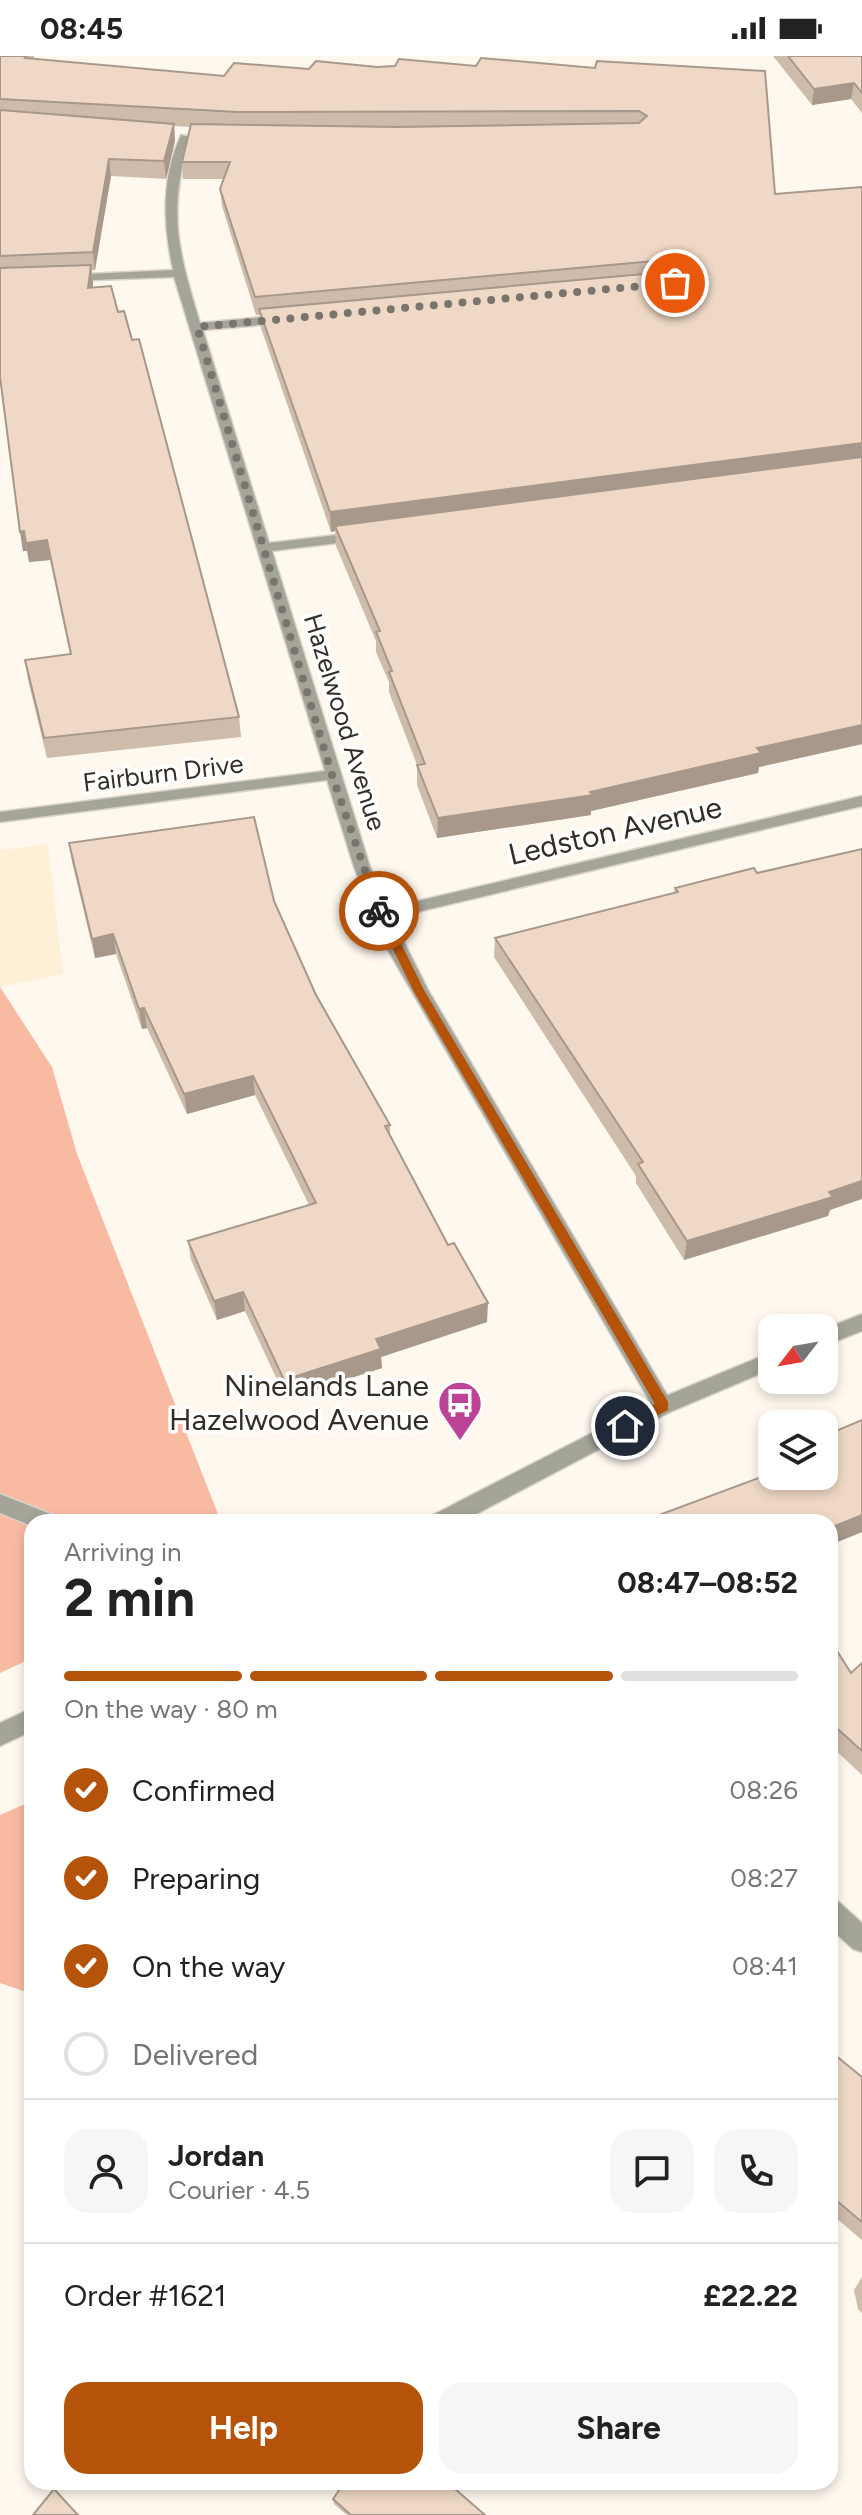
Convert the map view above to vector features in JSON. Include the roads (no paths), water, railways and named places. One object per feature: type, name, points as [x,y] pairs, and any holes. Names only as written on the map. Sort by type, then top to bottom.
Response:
[{"type":"street","name":"Hazelwood Avenue","points":[[188,137],[170,181],[167,209],[179,273],[332,775],[381,915],[419,990],[663,1406]]},
{"type":"street","points":[[60,279],[179,273]]},
{"type":"street","points":[[197,327],[293,318]]},
{"type":"street","points":[[265,548],[375,534]]},
{"type":"street","name":"Fairburn Drive","points":[[0,817],[332,775]]},
{"type":"street","name":"Ledston Avenue","points":[[381,915],[862,801]]},
{"type":"street","points":[[838,1332],[862,1322]]},
{"type":"street","points":[[472,1514],[663,1406],[758,1366]]},
{"type":"street","points":[[0,1503],[26,1514]]},
{"type":"street","points":[[0,1735],[24,1723]]},
{"type":"street","points":[[838,1918],[862,1940]]},
{"type":"place","name":"Ninelands Lane Hazelwood Avenue","points":[[460,1442]]}]
